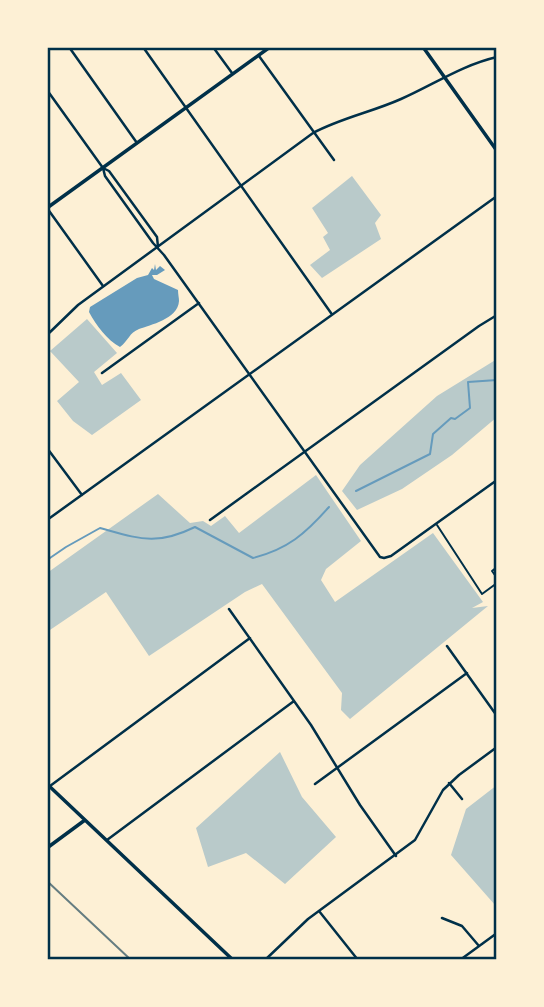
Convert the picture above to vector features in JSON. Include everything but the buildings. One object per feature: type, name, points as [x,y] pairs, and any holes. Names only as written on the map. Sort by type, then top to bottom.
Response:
[{"type":"street","points":[[69,47],[137,143]]},
{"type":"street","points":[[143,47],[331,314]]},
{"type":"street","points":[[213,47],[233,74]]},
{"type":"street","points":[[103,286],[47,208],[270,47]]},
{"type":"street","points":[[423,47],[497,151]]},
{"type":"street","points":[[259,56],[334,160]]},
{"type":"street","points":[[47,335],[67,314],[103,286],[313,133],[391,103],[477,62],[497,57]]},
{"type":"street","points":[[47,90],[103,168],[105,176],[377,552],[384,558],[391,556],[497,480]]},
{"type":"street","points":[[103,168],[109,171],[157,237],[158,247]]},
{"type":"street","points":[[47,520],[497,196]]},
{"type":"street","points":[[102,373],[199,303]]},
{"type":"street","points":[[210,520],[497,315]]},
{"type":"street","points":[[47,325],[51,330]]},
{"type":"street","points":[[47,448],[82,495]]},
{"type":"street","points":[[229,609],[295,701],[360,805],[396,856]]},
{"type":"street","points":[[233,960],[49,785],[250,638]]},
{"type":"street","points":[[447,646],[497,716]]},
{"type":"street","points":[[315,784],[467,673]]},
{"type":"street","points":[[107,840],[295,701]]},
{"type":"street","points":[[265,960],[287,937],[319,911],[396,856],[419,835],[437,799],[449,783],[497,747]]},
{"type":"street","points":[[449,783],[462,799]]},
{"type":"street","points":[[47,848],[85,820]]},
{"type":"street","points":[[319,911],[358,960]]},
{"type":"street","points":[[442,918],[462,926],[479,946]]},
{"type":"street","points":[[460,960],[497,933]]},
{"type":"lane","points":[[436,523],[482,594],[497,583]]},
{"type":"lane","points":[[497,567],[492,571],[497,578]]},
{"type":"shaded area","points":[[352,176],[381,215],[375,223],[381,239],[322,278],[310,265],[330,250],[323,237],[328,233],[312,208]]},
{"type":"shaded area","points":[[87,319],[117,353],[94,372],[102,385],[121,373],[141,400],[92,435],[73,421],[57,401],[79,382],[50,351]]},
{"type":"shaded area","points":[[497,359],[497,417],[452,455],[402,489],[357,510],[342,491],[360,465],[437,396]]},
{"type":"shaded area","points":[[316,475],[361,541],[326,569],[321,580],[335,602],[433,533],[483,602],[472,608],[488,606],[350,719],[341,710],[342,693],[262,584],[245,592],[149,656],[106,592],[47,632],[47,573],[158,494],[190,523],[203,521],[211,526],[225,516],[239,533]]},
{"type":"shaded area","points":[[280,752],[302,797],[336,837],[285,884],[246,853],[208,867],[196,828]]},
{"type":"shaded area","points":[[497,785],[495,905],[451,855],[466,809]]},
{"type":"water","points":[[155,264],[156,270],[160,266],[165,270],[152,275],[154,279],[178,290],[177,307],[169,317],[136,331],[120,347],[98,327],[89,312],[90,307],[137,278],[148,275],[152,268],[154,270]]},
{"type":"waterway","points":[[356,491],[430,454],[433,434],[451,418],[455,419],[470,408],[468,382],[497,380]]},
{"type":"waterway","points":[[47,560],[100,528],[158,539],[195,527],[253,558],[276,550],[295,539],[329,507]]},
{"type":"railway","points":[[47,881],[131,960]]}]
